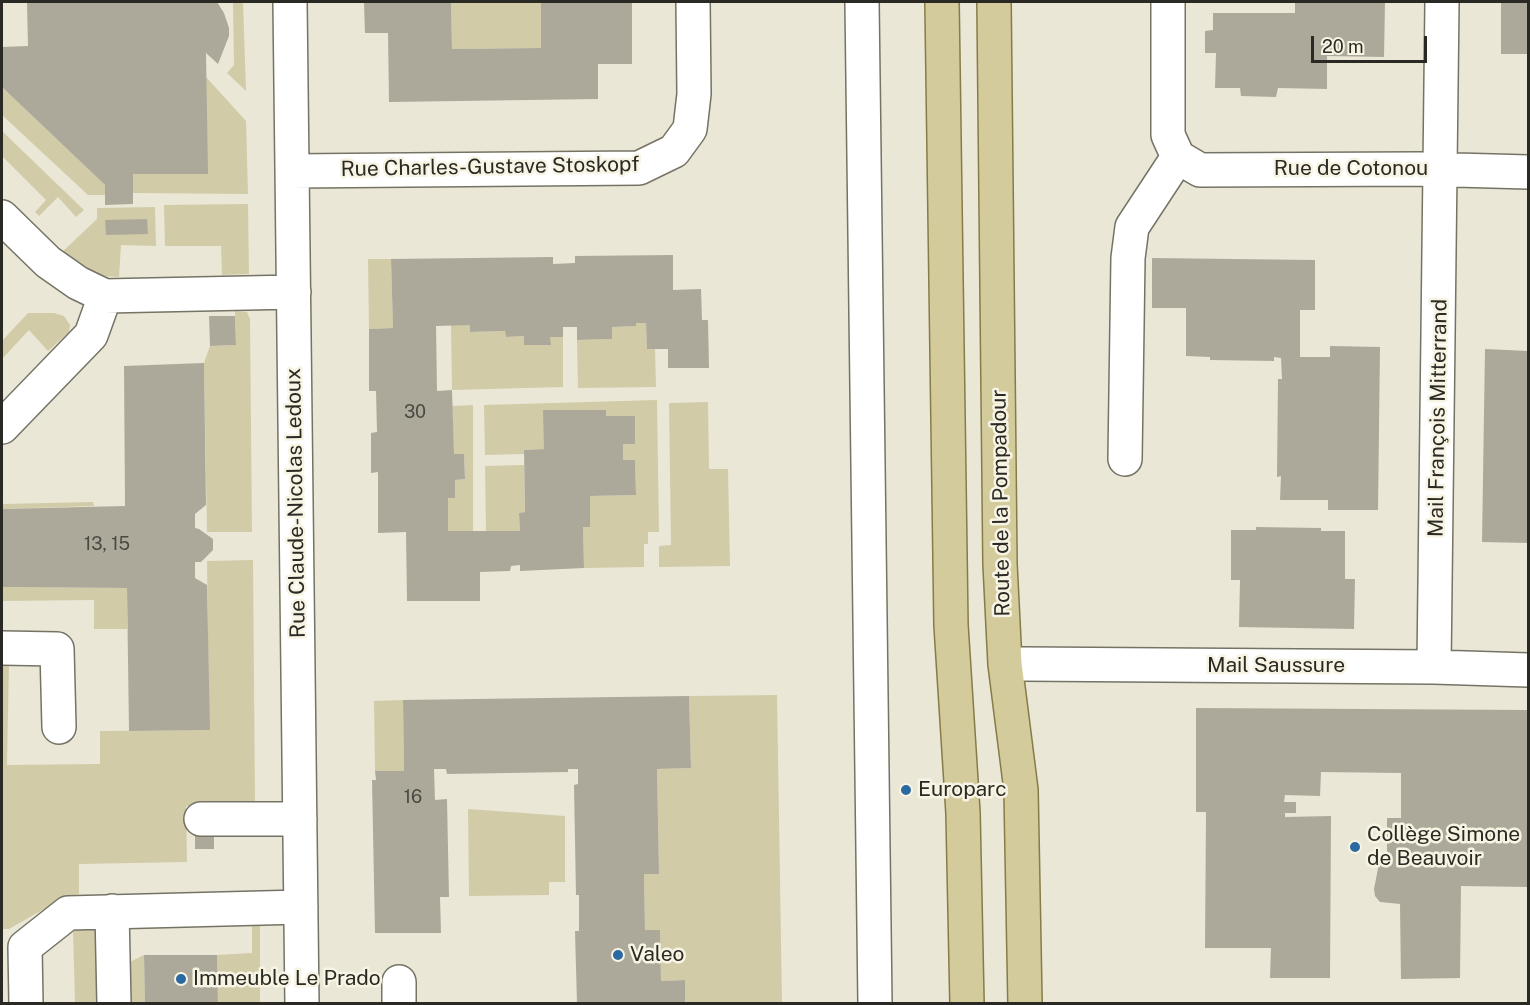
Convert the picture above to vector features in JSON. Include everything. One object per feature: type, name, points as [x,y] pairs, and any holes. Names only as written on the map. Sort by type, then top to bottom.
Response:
[{"type":"main road","points":[[942,2],[951,625],[963,813],[967,1004]]},
{"type":"main road","name":"Route de la Pompadour","points":[[994,2],[1000,564],[1005,664],[1021,790],[1025,1004]]},
{"type":"street","name":"Rue Claude-Nicolas Ledoux","points":[[290,2],[303,1004]]},
{"type":"street","name":"Rue Charles-Gustave Stoskopf","points":[[292,171],[639,168],[674,151],[690,129],[694,94],[693,2]]},
{"type":"street","points":[[862,2],[875,1004]]},
{"type":"street","points":[[1125,459],[1128,258],[1132,227],[1178,157],[1168,135],[1167,124],[1168,2]]},
{"type":"street","name":"Mail François Mitterrand","points":[[1434,667],[1442,2]]},
{"type":"street","name":"Rue de Cotonou","points":[[1178,157],[1200,170],[1440,169],[1528,172]]},
{"type":"street","points":[[2,217],[48,262],[78,283],[105,296],[294,292]]},
{"type":"street","points":[[2,427],[91,335],[105,296]]},
{"type":"street","points":[[2,648],[57,649],[59,727]]},
{"type":"street","name":"Mail Saussure","points":[[1023,664],[1434,667],[1528,670]]},
{"type":"street","points":[[201,819],[300,819]]},
{"type":"street","points":[[26,1004],[25,947],[68,913],[301,907]]},
{"type":"street","points":[[112,911],[114,1004]]},
{"type":"shaded area","points":[[233,2],[243,2],[246,91],[227,73],[234,65]]},
{"type":"shaded area","points":[[451,2],[541,2],[541,48],[452,49]]},
{"type":"shaded area","points":[[206,77],[246,121],[248,194],[133,193],[133,174]]},
{"type":"shaded area","points":[[2,87],[105,185],[105,195],[88,195],[2,115]]},
{"type":"shaded area","points":[[2,131],[84,210],[76,217],[58,197],[39,216],[35,212],[46,200],[2,156]]},
{"type":"shaded area","points":[[248,204],[249,274],[222,275],[221,246],[165,246],[164,205]]},
{"type":"shaded area","points":[[155,207],[156,246],[121,245],[119,277],[85,275],[61,253],[97,219],[97,208]]},
{"type":"shaded area","points":[[368,259],[391,259],[393,328],[369,329]]},
{"type":"shaded area","points":[[235,311],[247,312],[250,319],[252,532],[207,532],[204,363],[210,346],[236,345]]},
{"type":"shaded area","points":[[28,313],[54,313],[64,316],[70,325],[69,332],[48,351],[29,330],[2,359],[2,341]]},
{"type":"shaded area","points":[[636,323],[646,323],[647,349],[655,349],[656,387],[578,388],[577,340],[612,339],[612,327],[636,326]]},
{"type":"shaded area","points":[[451,325],[470,325],[470,332],[505,331],[506,337],[524,336],[524,345],[550,345],[550,337],[563,337],[563,387],[452,390]]},
{"type":"shaded area","points":[[657,400],[659,532],[648,532],[648,544],[644,544],[644,567],[584,568],[583,527],[590,527],[590,496],[636,495],[635,460],[623,460],[623,444],[606,416],[606,410],[544,410],[544,449],[524,450],[524,454],[485,455],[484,405]]},
{"type":"shaded area","points":[[708,402],[709,469],[728,469],[730,566],[659,567],[659,546],[671,545],[669,403]]},
{"type":"shaded area","points":[[473,405],[473,531],[448,531],[448,498],[455,498],[455,480],[465,479],[464,454],[454,454],[452,406]]},
{"type":"shaded area","points":[[524,465],[525,512],[519,513],[520,531],[486,531],[485,466]]},
{"type":"shaded area","points":[[93,502],[94,506],[2,509],[2,504]]},
{"type":"shaded area","points":[[253,560],[255,805],[186,806],[187,862],[79,864],[79,894],[65,897],[9,929],[2,929],[2,662],[9,662],[7,765],[100,764],[100,731],[209,730],[207,561]]},
{"type":"shaded area","points":[[2,587],[127,588],[127,629],[94,629],[94,600],[2,601]]},
{"type":"shaded area","points":[[777,695],[782,1003],[685,1003],[685,980],[661,981],[660,930],[645,930],[644,874],[659,874],[657,769],[691,768],[689,696]]},
{"type":"shaded area","points":[[403,700],[404,771],[375,771],[374,701]]},
{"type":"shaded area","points":[[468,809],[565,816],[565,882],[549,882],[549,895],[469,896]]},
{"type":"shaded area","points":[[252,924],[260,925],[260,1003],[218,1003],[217,955],[252,953]]},
{"type":"shaded area","points":[[73,928],[98,928],[100,1003],[75,1003]]},
{"type":"shaded area","points":[[144,955],[145,1003],[130,1003],[130,962]]},
{"type":"building","points":[[27,2],[217,2],[224,13],[229,36],[218,64],[206,53],[208,174],[133,174],[133,204],[105,205],[105,185],[2,87],[2,47],[28,46]]},
{"type":"building","points":[[364,2],[451,2],[452,49],[541,48],[541,2],[632,2],[632,64],[598,64],[598,99],[389,102],[388,33],[365,33]]},
{"type":"building","points":[[1295,2],[1385,2],[1384,57],[1327,56],[1327,89],[1278,88],[1276,97],[1241,96],[1240,88],[1215,88],[1216,53],[1205,53],[1205,31],[1213,30],[1213,13],[1295,13]]},
{"type":"building","points":[[1501,2],[1528,2],[1528,54],[1501,54]]},
{"type":"building","points":[[147,219],[148,234],[106,235],[105,220]]},
{"type":"building","points":[[673,255],[673,290],[701,289],[702,320],[708,320],[709,368],[668,368],[668,349],[647,349],[646,323],[636,323],[636,326],[612,327],[612,339],[577,340],[577,327],[563,327],[563,337],[550,337],[551,345],[524,345],[524,336],[506,337],[505,331],[470,332],[470,325],[436,326],[437,391],[452,390],[454,454],[464,454],[465,479],[455,480],[455,498],[448,498],[448,531],[520,531],[519,513],[525,512],[524,450],[544,449],[543,410],[606,410],[606,416],[635,416],[635,444],[623,444],[623,460],[635,460],[636,495],[590,496],[590,527],[583,527],[584,568],[520,571],[520,565],[511,566],[510,571],[480,572],[480,601],[407,601],[406,532],[378,533],[378,472],[371,473],[371,433],[377,432],[376,391],[369,391],[369,329],[393,328],[391,259],[553,257],[553,264],[575,263],[575,256]]},
{"type":"building","points":[[1152,258],[1315,260],[1315,310],[1300,310],[1300,357],[1330,357],[1330,346],[1380,347],[1378,510],[1328,510],[1328,500],[1280,500],[1281,476],[1277,477],[1278,379],[1282,379],[1281,358],[1274,357],[1274,361],[1210,360],[1210,357],[1186,356],[1186,308],[1152,308]]},
{"type":"building","points":[[209,316],[235,316],[236,345],[210,346]]},
{"type":"building","points":[[1485,349],[1528,351],[1528,543],[1482,542]]},
{"type":"building","points":[[204,363],[206,505],[195,514],[195,528],[213,539],[213,550],[201,562],[195,562],[195,578],[207,585],[210,730],[129,731],[127,588],[2,587],[2,509],[125,506],[124,366]]},
{"type":"building","points":[[1256,527],[1321,528],[1321,531],[1345,531],[1345,579],[1355,579],[1354,629],[1239,627],[1240,580],[1231,580],[1231,530],[1256,530]]},
{"type":"building","points":[[689,696],[691,768],[657,769],[659,874],[644,874],[645,930],[660,930],[661,981],[685,980],[685,1004],[577,1004],[575,931],[579,931],[579,895],[576,895],[574,785],[578,784],[578,769],[568,769],[568,772],[447,774],[446,769],[434,769],[435,800],[447,799],[449,897],[440,897],[441,933],[375,933],[372,780],[376,780],[375,771],[404,771],[403,700]]},
{"type":"building","name":"Collège Simone de Beauvoir","points":[[1196,708],[1528,710],[1528,887],[1461,886],[1460,978],[1401,979],[1400,904],[1380,902],[1375,896],[1374,889],[1380,858],[1387,858],[1387,818],[1401,818],[1401,773],[1321,772],[1320,796],[1285,795],[1284,802],[1296,802],[1296,813],[1285,813],[1285,817],[1331,816],[1330,978],[1270,978],[1271,948],[1205,948],[1206,812],[1196,812]]},
{"type":"building","points":[[195,836],[214,836],[214,849],[195,849]]},
{"type":"building","name":"Immeuble Le Prado","points":[[144,955],[217,955],[218,1004],[145,1004]]},
{"type":"place","name":"Europarc","points":[[906,790]]},
{"type":"place","name":"Collège Simone de Beauvoir","points":[[1355,847]]},
{"type":"place","name":"Valeo","points":[[618,955]]},
{"type":"place","name":"Immeuble Le Prado","points":[[181,979]]}]
